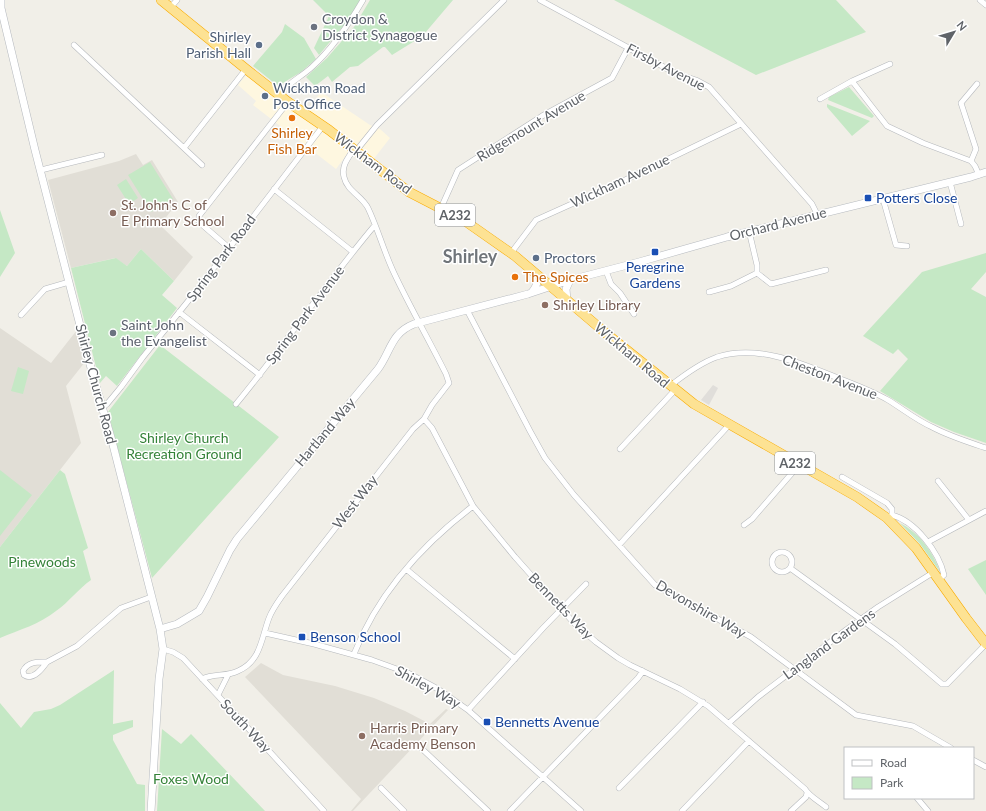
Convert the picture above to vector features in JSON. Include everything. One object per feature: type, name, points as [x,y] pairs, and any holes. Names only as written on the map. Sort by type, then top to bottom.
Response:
[{"type":"highway","name":"Wickham Road","points":[[161,0],[246,70],[323,126],[409,192],[469,223],[534,271],[673,388],[698,407],[889,516],[909,540],[986,644]]},
{"type":"street","name":"Shirley Church Road","points":[[1,0],[0,8],[69,282],[112,441],[160,629],[163,649],[160,668],[151,811]]},
{"type":"street","points":[[170,8],[177,0]]},
{"type":"street","points":[[279,95],[289,84],[310,69],[320,59],[344,30],[364,0]]},
{"type":"street","points":[[420,323],[394,272],[366,204],[349,188],[344,177],[345,164],[377,125],[504,0]]},
{"type":"street","name":"Firsby Avenue","points":[[540,0],[675,73],[696,80],[709,87],[812,204],[816,214]]},
{"type":"street","points":[[980,0],[986,5]]},
{"type":"street","points":[[74,45],[202,165]]},
{"type":"street","name":"Ridgemount Avenue","points":[[441,208],[458,170],[542,116],[612,78],[628,48]]},
{"type":"street","points":[[820,99],[852,81],[890,64]]},
{"type":"street","points":[[184,148],[246,70]]},
{"type":"street","points":[[852,81],[887,126],[924,144],[971,162],[984,174]]},
{"type":"street","points":[[971,162],[976,149],[960,103],[977,84]]},
{"type":"street","points":[[230,248],[200,223],[198,218],[288,102]]},
{"type":"street","name":"Wickham Avenue","points":[[510,253],[536,220],[625,180],[741,124]]},
{"type":"street","name":"Spring Park Road","points":[[102,408],[108,404],[323,126]]},
{"type":"street","points":[[41,170],[102,155]]},
{"type":"street","name":"Orchard Avenue","points":[[552,286],[749,231],[984,174]]},
{"type":"street","points":[[950,182],[960,224]]},
{"type":"street","points":[[274,189],[353,252]]},
{"type":"street","points":[[883,199],[896,245],[907,246]]},
{"type":"street","name":"Spring Park Avenue","points":[[236,404],[260,375],[353,252],[375,226]]},
{"type":"street","points":[[749,231],[757,266],[757,273],[770,284],[826,270]]},
{"type":"street","points":[[532,292],[537,284],[534,271]]},
{"type":"street","points":[[606,271],[611,284],[620,293],[634,314]]},
{"type":"street","points":[[709,292],[731,286],[757,273]]},
{"type":"street","points":[[567,300],[566,289],[570,280]]},
{"type":"street","points":[[22,315],[45,289],[69,282]]},
{"type":"street","name":"Hartland Way","points":[[160,629],[177,624],[199,611],[208,597],[230,550],[238,539],[378,369],[396,337],[406,328],[552,286]]},
{"type":"street","name":"Devonshire Way","points":[[467,310],[545,458],[562,481],[657,587],[751,637],[856,715],[913,726],[949,747]]},
{"type":"street","points":[[179,312],[260,375]]},
{"type":"street","name":"West Way","points":[[202,678],[228,675],[242,669],[254,660],[259,651],[270,616],[282,596],[409,434],[424,419],[432,405],[448,385],[449,381],[420,323]]},
{"type":"street","name":"Cheston Avenue","points":[[620,449],[673,388],[702,364],[716,357],[746,353],[778,357],[812,367],[875,394],[930,427],[986,448]]},
{"type":"street","name":"Bennetts Way","points":[[424,419],[430,425],[473,506],[497,536],[561,609],[601,646],[618,658],[703,702],[807,793],[826,807]]},
{"type":"street","points":[[619,545],[729,425]]},
{"type":"street","points":[[744,525],[752,519],[799,465]]},
{"type":"street","name":"Wickham Road","points":[[842,477],[887,503],[892,509],[889,516],[903,520],[928,542],[943,567],[944,574],[936,576]]},
{"type":"street","points":[[938,481],[969,520]]},
{"type":"street","points":[[354,654],[362,636],[378,608],[406,569],[430,542],[473,506]]},
{"type":"street","points":[[928,542],[986,511]]},
{"type":"street","points":[[790,568],[895,644],[938,682],[944,685],[949,682],[986,644]]},
{"type":"street","points":[[406,569],[515,659]]},
{"type":"street","name":"Langland Gardens","points":[[728,723],[758,697],[860,620],[936,576]]},
{"type":"street","points":[[468,710],[586,584]]},
{"type":"street","points":[[47,662],[77,646],[121,608],[151,597]]},
{"type":"street","name":"Shirley Way","points":[[265,633],[354,654],[408,673],[438,689],[468,710],[581,811]]},
{"type":"street","name":"South Way","points":[[163,649],[180,655],[324,811]]},
{"type":"street","points":[[510,811],[544,777],[643,671]]},
{"type":"street","points":[[218,695],[228,675]]},
{"type":"street","points":[[619,788],[703,702]]},
{"type":"street","points":[[682,811],[749,741]]},
{"type":"street","points":[[420,747],[488,811]]},
{"type":"street","points":[[974,761],[986,767]]},
{"type":"street","points":[[381,788],[404,811]]},
{"type":"street","points":[[791,811],[806,797],[807,793]]},
{"type":"street","points":[[918,799],[928,811]]},
{"type":"shaded area","points":[[247,74],[302,116],[321,92],[370,125],[380,129],[390,138],[369,165],[350,150],[336,169],[253,105],[256,101],[238,85]]},
{"type":"shaded area","name":"St. John's C of E Primary School","points":[[136,154],[143,165],[152,160],[178,202],[160,225],[193,257],[174,281],[141,249],[127,266],[115,258],[71,268],[48,180],[119,161]]},
{"type":"shaded area","points":[[0,328],[51,363],[77,330],[85,362],[66,386],[81,443],[0,547]]},
{"type":"shaded area","points":[[713,385],[718,388],[709,405],[701,400]]},
{"type":"shaded area","name":"Harris Primary Academy Benson","points":[[261,663],[283,675],[335,686],[374,698],[405,711],[430,724],[446,709],[448,710],[353,811],[351,811],[361,799],[245,677]]},
{"type":"green space","points":[[313,0],[360,0],[349,19],[319,55],[314,48],[329,16]]},
{"type":"green space","points":[[370,0],[453,0],[425,33],[413,42],[392,55],[385,47],[383,47],[358,66],[350,67],[332,82],[328,76],[315,86],[306,77],[327,58],[354,27]]},
{"type":"green space","points":[[614,0],[836,0],[866,32],[756,75]]},
{"type":"green space","points":[[285,24],[304,38],[316,59],[301,72],[278,86],[253,66],[282,32]]},
{"type":"green space","points":[[849,87],[874,116],[872,118],[828,100],[829,97]]},
{"type":"green space","points":[[827,104],[870,121],[852,136],[827,107]]},
{"type":"green space","points":[[150,162],[173,199],[151,212],[128,175]]},
{"type":"green space","points":[[126,179],[138,198],[129,204],[117,185]]},
{"type":"green space","points":[[0,210],[15,253],[0,277]]},
{"type":"green space","points":[[141,249],[174,281],[162,295],[177,308],[117,386],[106,376],[100,383],[71,268],[116,258],[127,266]]},
{"type":"green space","points":[[986,253],[986,272],[971,289],[986,297],[986,443],[931,422],[880,391],[908,359],[898,349],[893,354],[863,336],[922,272]]},
{"type":"green space","name":"Shirley Church Recreation Ground","points":[[160,345],[279,437],[152,578],[108,412]]},
{"type":"green space","points":[[18,367],[29,371],[23,394],[11,391]]},
{"type":"green space","points":[[0,470],[32,495],[0,536]]},
{"type":"green space","name":"Pinewoods","points":[[60,470],[65,474],[88,548],[83,551],[91,580],[50,616],[0,638],[0,547]]},
{"type":"green space","points":[[900,523],[919,537],[924,543],[937,564],[940,572],[920,544]]},
{"type":"green space","points":[[986,560],[986,595],[968,569]]},
{"type":"green space","points":[[114,670],[113,724],[133,720],[133,727],[113,735],[113,740],[137,784],[145,785],[145,811],[0,811],[0,703],[21,728],[34,712],[51,709],[60,705]]},
{"type":"green space","name":"Foxes Wood","points":[[162,729],[181,744],[191,734],[265,811],[157,811]]},
{"type":"place","name":"Croydon & District Synagogue","points":[[314,27]]},
{"type":"place","name":"Shirley Parish Hall","points":[[259,45]]},
{"type":"place","name":"Wickham Road Post Office","points":[[265,96]]},
{"type":"place","name":"Shirley Fish Bar","points":[[292,118]]},
{"type":"place","name":"Potters Close","points":[[868,198]]},
{"type":"place","name":"St. John's C of E Primary School","points":[[113,213]]},
{"type":"place","name":"Peregrine Gardens","points":[[655,252]]},
{"type":"place","name":"Proctors","points":[[536,258]]},
{"type":"place","name":"The Spices","points":[[515,277]]},
{"type":"place","name":"Shirley Library","points":[[545,305]]},
{"type":"place","name":"Saint John the Evangelist","points":[[113,333]]},
{"type":"place","name":"Benson School","points":[[302,637]]},
{"type":"place","name":"Bennetts Avenue","points":[[487,722]]},
{"type":"place","name":"Harris Primary Academy Benson","points":[[362,736]]},
{"type":"district","name":"Shirley","points":[[470,257]]}]
